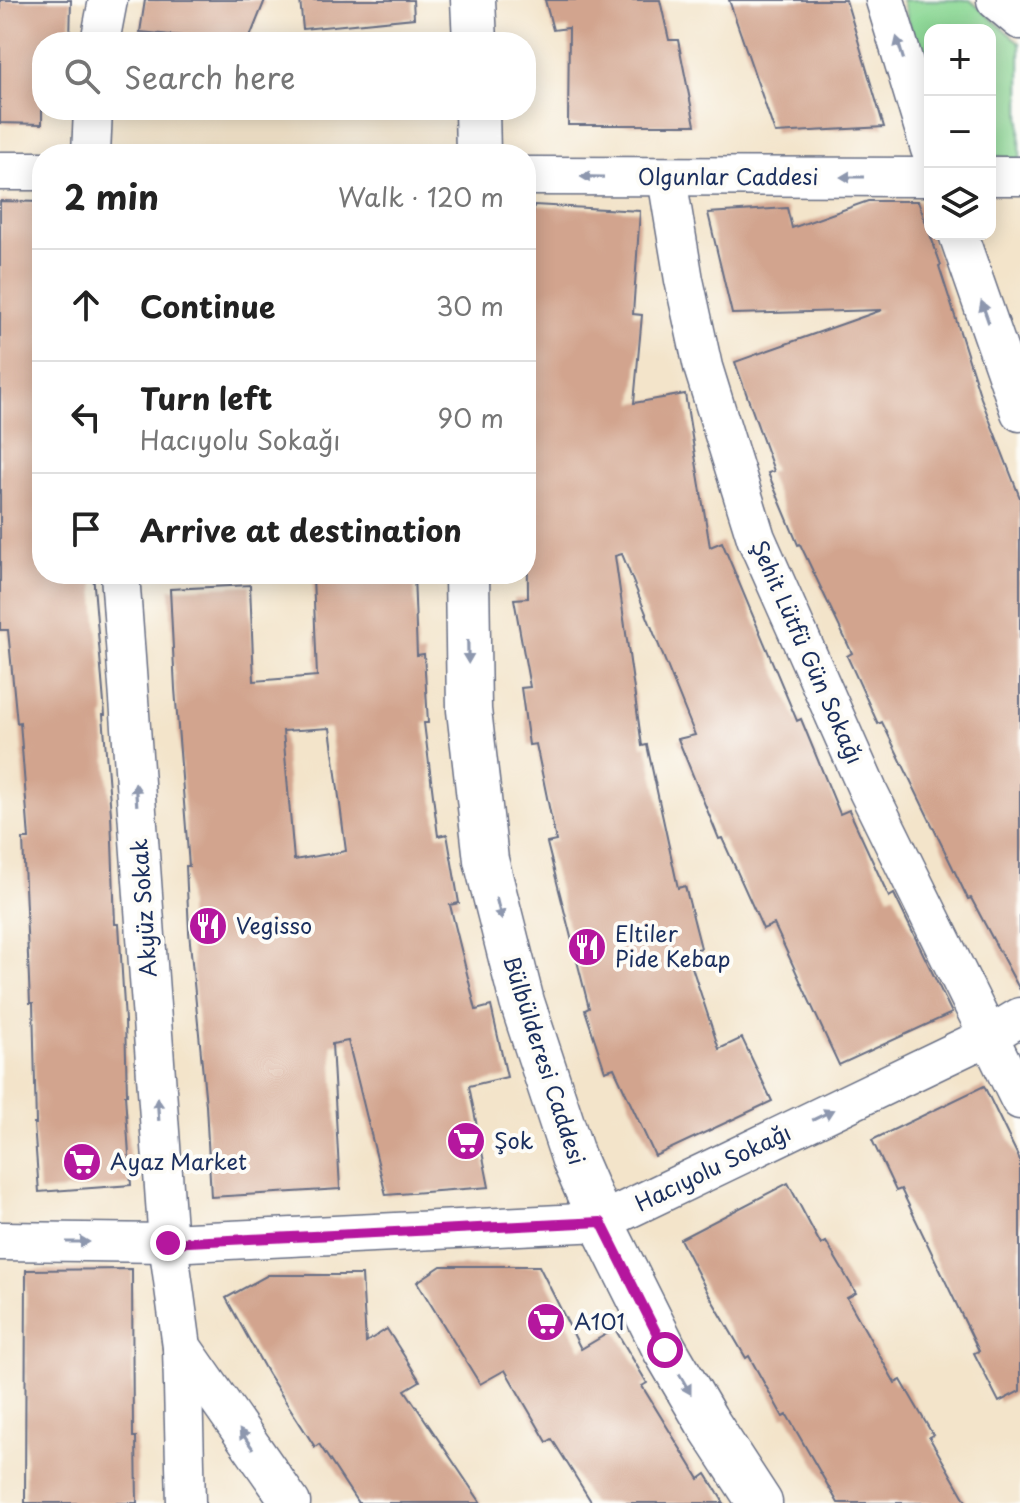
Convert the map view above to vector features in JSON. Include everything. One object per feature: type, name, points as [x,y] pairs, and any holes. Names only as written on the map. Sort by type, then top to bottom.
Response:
[{"type":"main road","points":[[473,0],[475,32]]},
{"type":"main road","points":[[477,120],[478,144]]},
{"type":"main road","name":"Bülbülderesi Caddesi","points":[[467,584],[469,710],[486,860],[522,1002],[574,1160],[601,1222],[665,1350],[760,1503]]},
{"type":"street","points":[[102,32],[108,0]]},
{"type":"street","points":[[885,0],[924,129]]},
{"type":"street","points":[[996,0],[1020,20]]},
{"type":"street","points":[[91,144],[93,120]]},
{"type":"street","points":[[0,171],[32,171]]},
{"type":"street","name":"Olgunlar Caddesi","points":[[536,176],[924,177]]},
{"type":"street","points":[[996,176],[1020,176]]},
{"type":"street","name":"Şehit Lütfü Gün Sokağı","points":[[667,178],[703,367],[756,538],[868,791],[1005,1026],[1020,1100]]},
{"type":"street","points":[[960,240],[1020,412]]},
{"type":"street","name":"Akyüz Sokak","points":[[121,584],[168,1243],[182,1347],[186,1503]]},
{"type":"street","name":"Hacıyolu Sokağı","points":[[0,1241],[168,1243],[601,1222],[1005,1026]]},
{"type":"street","points":[[182,1347],[291,1503]]},
{"type":"green space","points":[[902,0],[970,0],[1020,43],[1020,160],[996,156],[996,24],[924,24],[924,71]]},
{"type":"building","points":[[0,0],[71,0],[70,32],[32,32],[32,120],[42,120],[42,124],[0,123]]},
{"type":"building","points":[[145,0],[265,0],[252,32],[140,32]]},
{"type":"building","points":[[300,0],[413,0],[414,18],[303,29]]},
{"type":"building","points":[[545,0],[660,0],[669,40],[678,40],[695,125],[568,125],[569,28],[553,30]]},
{"type":"building","points":[[729,0],[846,0],[884,127],[775,133]]},
{"type":"building","points":[[0,201],[32,202],[32,584],[94,584],[105,715],[115,924],[119,924],[125,1021],[125,1095],[131,1185],[39,1192],[34,1124],[33,1003],[30,1003],[23,839],[29,839],[20,722],[17,723],[8,630],[0,630]]},
{"type":"building","points":[[868,201],[918,201],[924,218],[924,240],[932,240],[981,398],[1020,498],[1020,990],[971,898],[968,899],[882,722],[878,724],[847,656],[852,653],[798,545],[768,473],[774,471],[735,362],[882,310],[732,314],[708,213],[787,208],[792,228]]},
{"type":"building","points":[[536,205],[640,211],[633,314],[642,315],[634,403],[685,394],[710,547],[722,542],[797,721],[801,719],[840,814],[849,810],[889,897],[894,894],[952,1013],[839,1065],[774,924],[763,929],[722,838],[719,839],[678,739],[695,735],[622,554],[615,556],[642,746],[647,745],[678,888],[685,886],[701,948],[687,952],[719,1049],[742,1038],[772,1101],[655,1156],[614,1068],[605,1071],[585,1010],[589,1008],[547,843],[556,841],[536,744],[529,745],[521,688],[530,687],[514,599],[528,598],[528,584],[536,584]]},
{"type":"building","points":[[313,584],[414,584],[417,655],[424,654],[428,723],[424,723],[438,836],[447,834],[459,903],[450,905],[476,1010],[491,1006],[507,1077],[469,1086],[489,1187],[386,1195],[348,1041],[332,1044],[340,1189],[211,1197],[206,1105],[189,932],[186,866],[189,866],[170,589],[250,585],[254,681],[317,676]],"holes":[[[330,728],[346,851],[294,860],[283,731]]]},
{"type":"building","points":[[984,1086],[1020,1160],[1020,1391],[999,1402],[974,1353],[979,1351],[901,1189],[896,1191],[872,1140]]},
{"type":"building","points":[[788,1183],[821,1245],[826,1242],[856,1293],[847,1298],[895,1383],[901,1380],[967,1503],[838,1503],[787,1415],[783,1417],[749,1356],[746,1358],[709,1295],[680,1239]]},
{"type":"building","points":[[441,1266],[539,1266],[581,1349],[615,1329],[647,1383],[642,1386],[699,1479],[706,1474],[724,1503],[592,1503],[552,1439],[547,1442],[505,1370],[480,1384],[417,1282]]},
{"type":"building","points":[[132,1269],[133,1437],[136,1437],[137,1503],[25,1503],[26,1270]]},
{"type":"building","points":[[268,1275],[362,1275],[366,1342],[387,1329],[420,1381],[405,1390],[481,1503],[358,1503],[319,1444],[315,1447],[268,1374],[226,1298]]},
{"type":"place","name":"Vegisso","points":[[208,926]]},
{"type":"place","name":"Eltiler Pide Kebap","points":[[587,947]]},
{"type":"place","name":"Şok","points":[[466,1141]]},
{"type":"place","name":"Ayaz Market","points":[[82,1162]]},
{"type":"place","name":"A101","points":[[546,1322]]},
{"type":"route","points":[[168,1243],[601,1222],[665,1350]]}]
